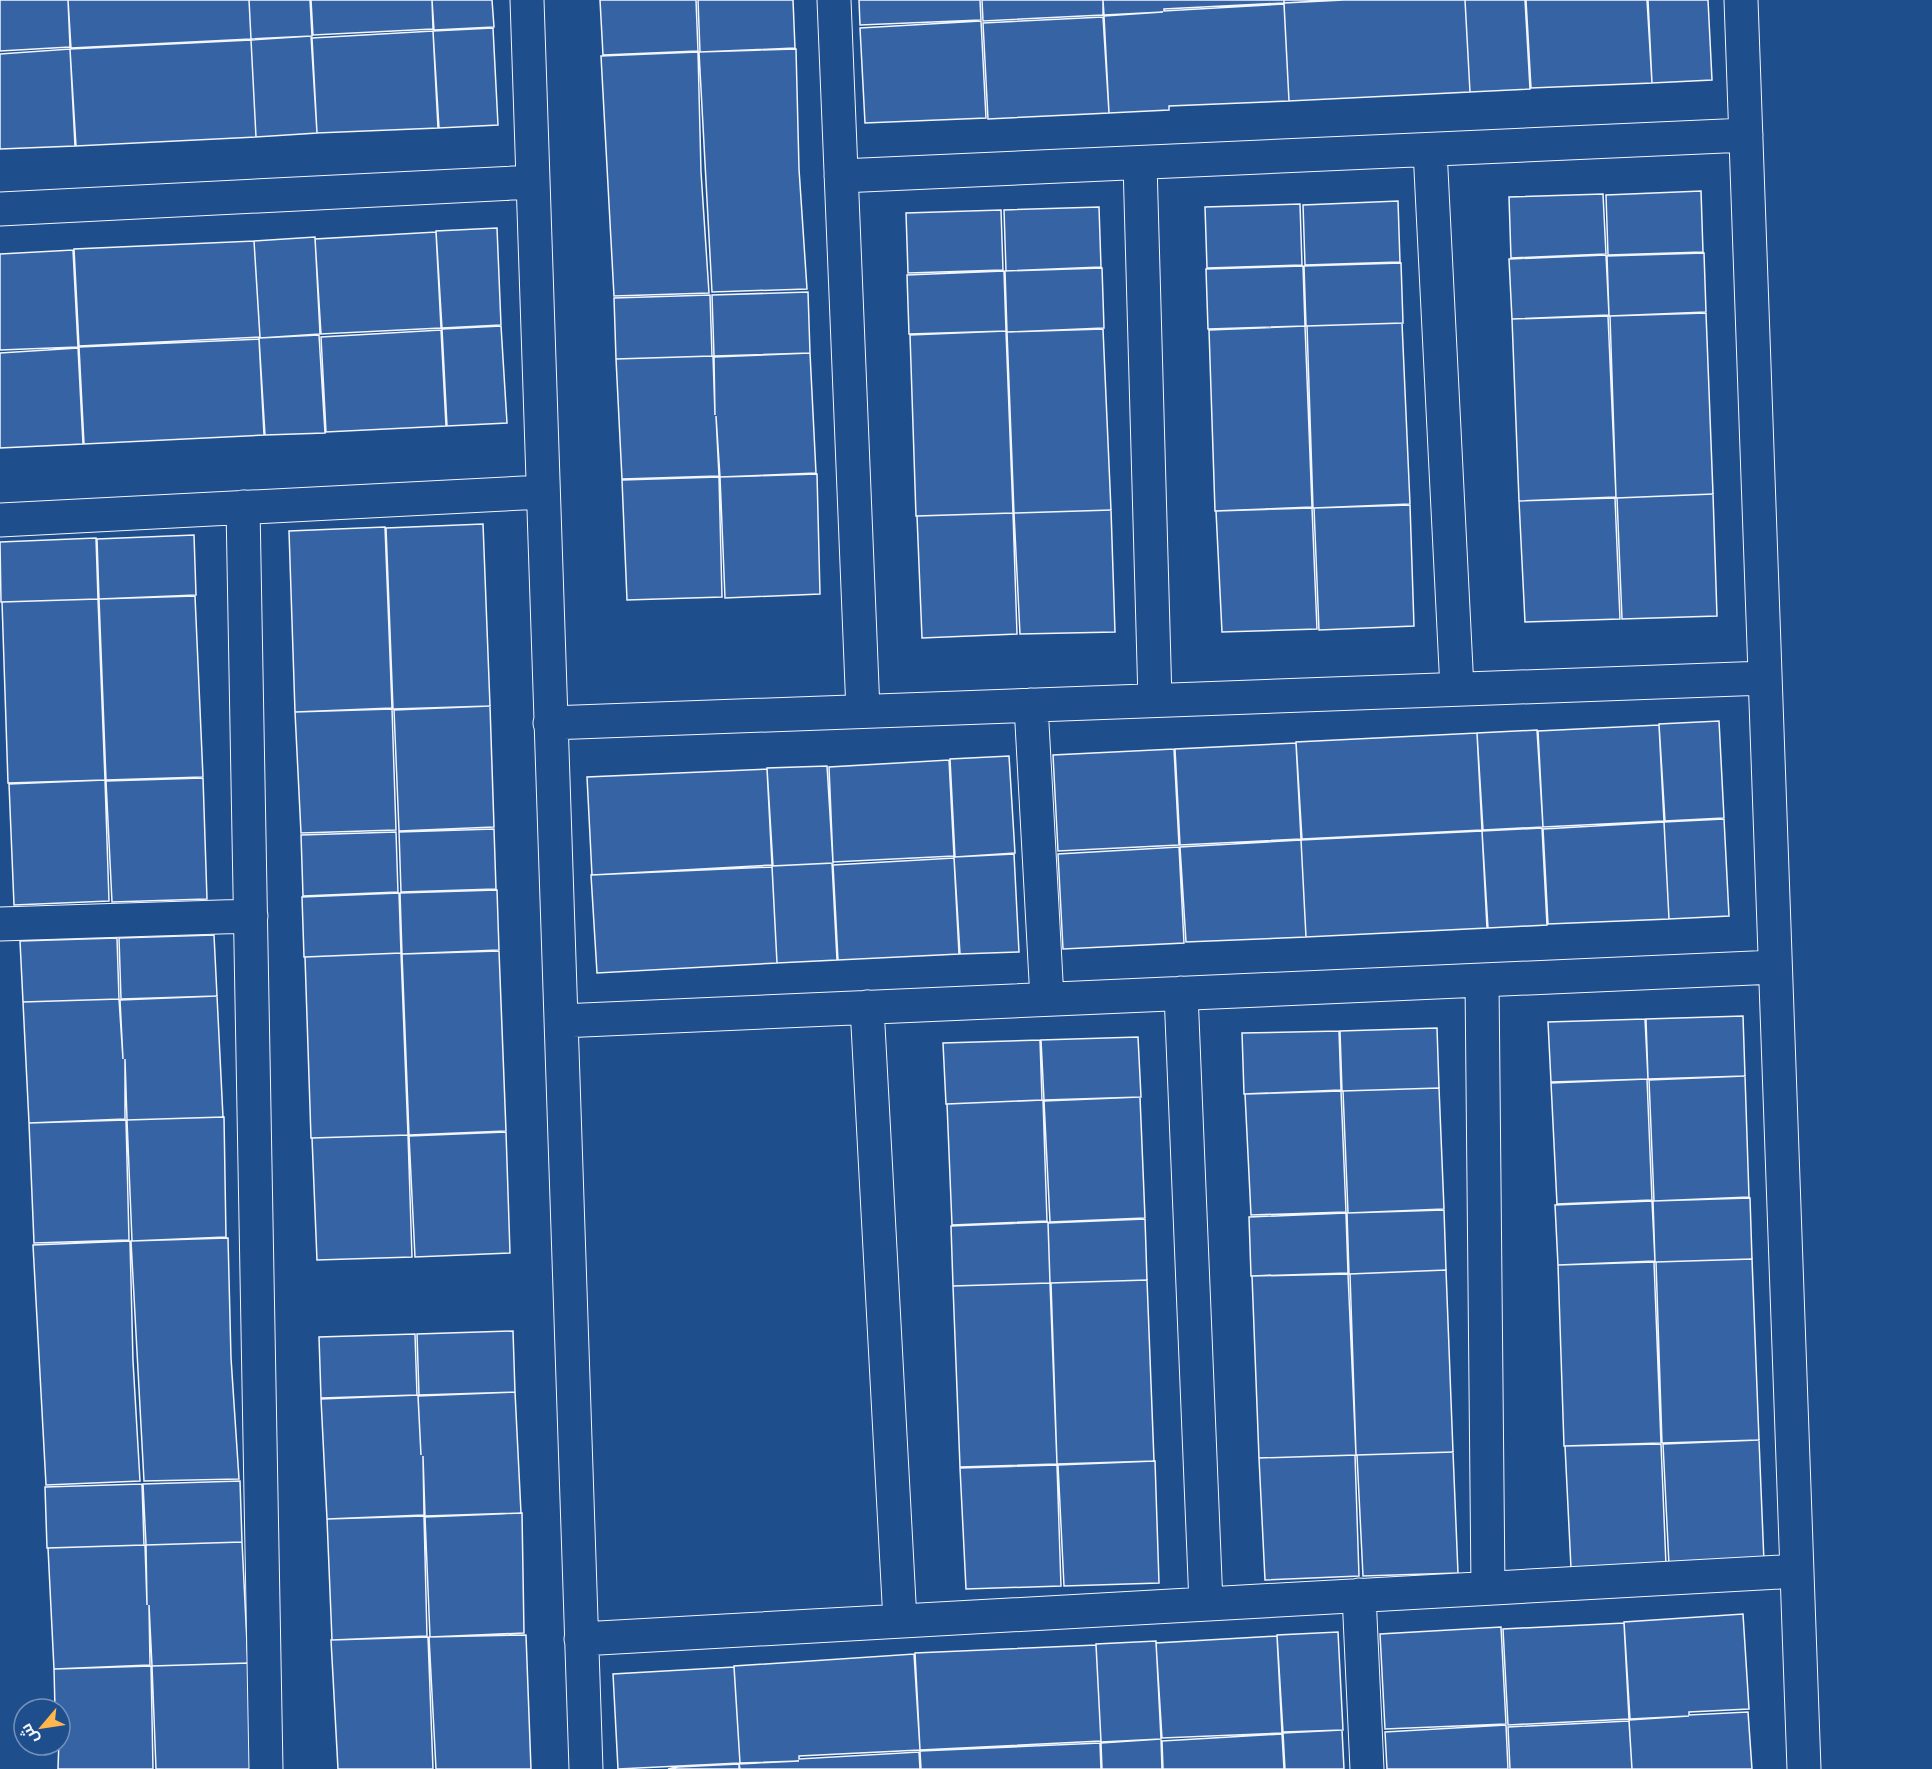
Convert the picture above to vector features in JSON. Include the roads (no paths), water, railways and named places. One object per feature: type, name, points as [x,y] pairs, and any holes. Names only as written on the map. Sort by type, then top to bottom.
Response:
[{"type":"street","points":[[527,0],[586,1769]]},
{"type":"street","points":[[834,0],[863,711]]},
{"type":"street","points":[[1741,0],[1803,1769]]},
{"type":"street","points":[[841,176],[1746,135]]},
{"type":"street","points":[[1430,150],[1457,689]]},
{"type":"street","points":[[1140,163],[1155,700]]},
{"type":"street","points":[[0,209],[533,182]]},
{"type":"street","points":[[0,520],[543,492]]},
{"type":"street","points":[[243,507],[266,1769]]},
{"type":"street","points":[[550,723],[1765,678]]},
{"type":"street","points":[[1032,705],[1047,999]]},
{"type":"street","points":[[0,924],[250,916]]},
{"type":"street","points":[[561,1021],[1775,967]]},
{"type":"street","points":[[1482,981],[1488,1588]]},
{"type":"street","points":[[1181,993],[1206,1604]]},
{"type":"street","points":[[867,1007],[900,1621]]},
{"type":"street","points":[[581,1639],[1797,1571]]},
{"type":"street","points":[[1359,1595],[1367,1769]]}]
